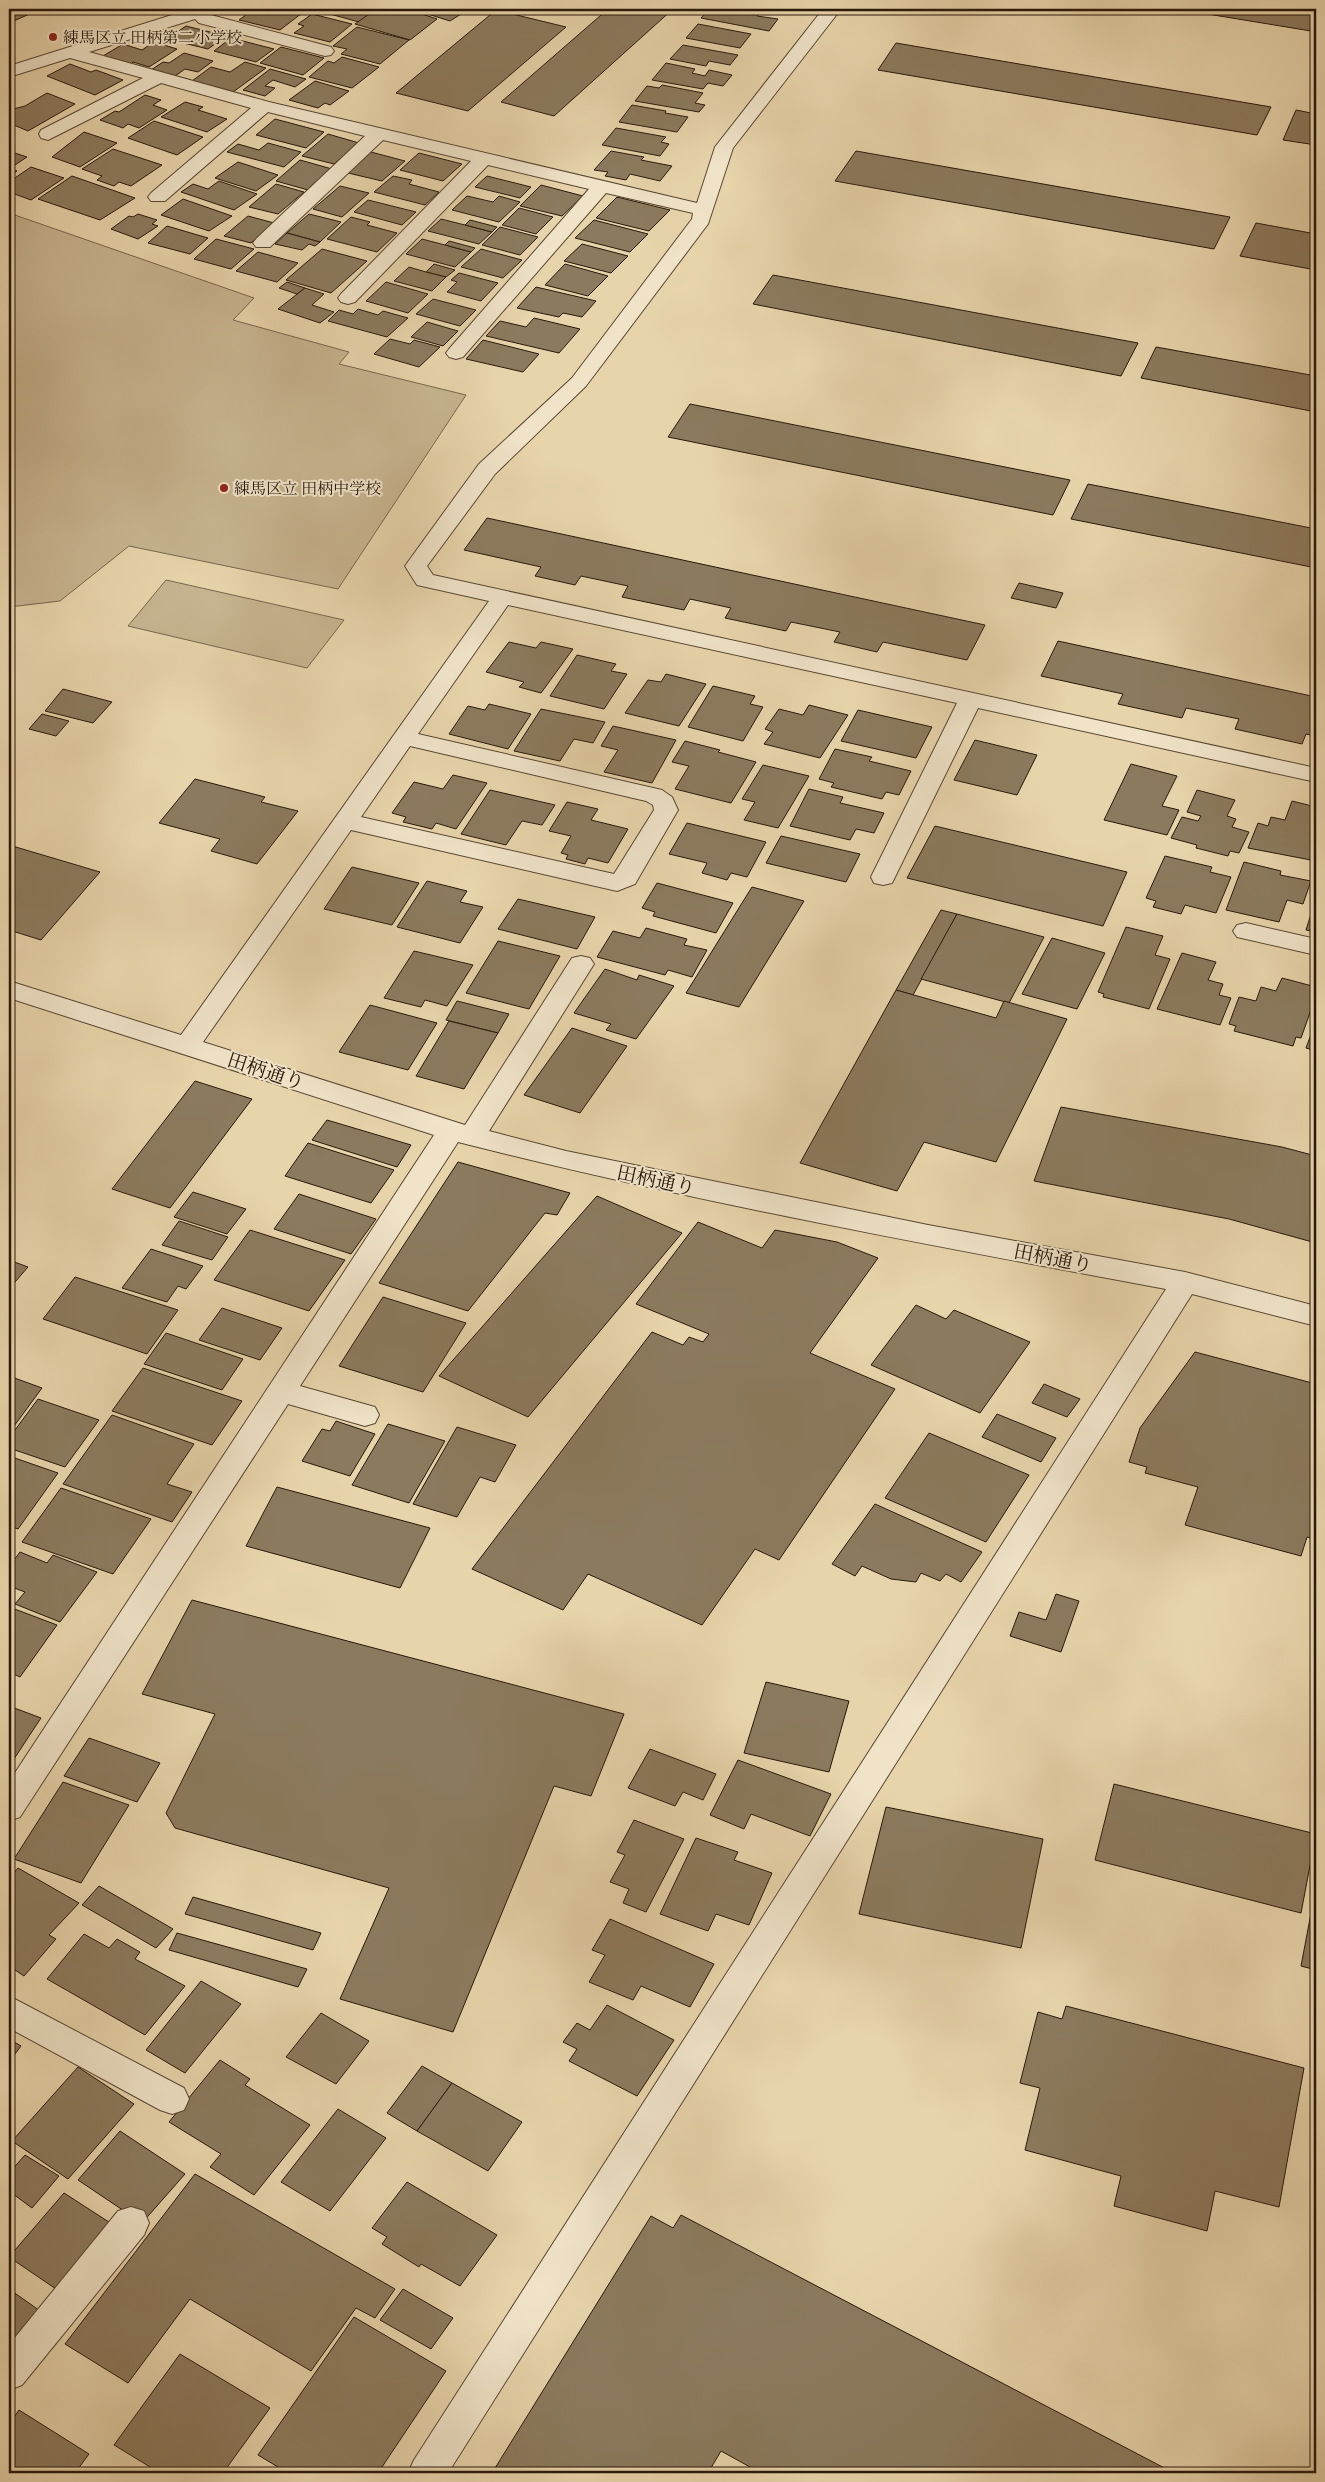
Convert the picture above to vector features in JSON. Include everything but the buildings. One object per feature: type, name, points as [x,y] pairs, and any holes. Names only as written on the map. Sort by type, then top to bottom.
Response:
[{"type":"street","points":[[832,9],[724,147],[700,220],[579,382],[487,469],[416,566],[425,580],[502,598],[1316,776]]},
{"type":"street","points":[[9,72],[204,11],[205,19],[325,51]]},
{"type":"street","points":[[70,52],[264,106],[703,210]]},
{"type":"street","points":[[48,134],[159,77]]},
{"type":"street","points":[[158,196],[264,106]]},
{"type":"street","points":[[263,243],[379,133]]},
{"type":"street","points":[[348,298],[484,158]]},
{"type":"street","points":[[456,353],[602,186]]},
{"type":"street","points":[[187,1046],[502,598]]},
{"type":"street","points":[[883,877],[970,700]]},
{"type":"street","points":[[346,821],[618,883],[626,878],[666,810],[664,802],[654,795],[405,738]]},
{"type":"street","points":[[1246,931],[1316,947]]},
{"type":"street","points":[[9,1808],[281,1391],[581,964]]},
{"type":"street","name":"田柄通り","points":[[9,990],[462,1133],[643,1178],[928,1235],[1186,1282],[1316,1316]]},
{"type":"street","points":[[427,2473],[1186,1282]]},
{"type":"street","points":[[281,1391],[365,1416]]},
{"type":"street","points":[[9,2011],[172,2099]]},
{"type":"street","points":[[9,2373],[131,2222]]},
{"type":"path","points":[[1315,2473],[1316,2468]]},
{"type":"shaded area","name":"練馬区立 田柄中学校","points":[[9,213],[254,298],[233,320],[349,352],[339,364],[466,395],[338,589],[129,546],[60,601],[9,607]]},
{"type":"shaded area","points":[[166,580],[344,620],[307,668],[128,626]]},
{"type":"place","name":"練馬区立 田柄第二小学校","points":[[53,37]]},
{"type":"place","name":"練馬区立 田柄中学校","points":[[224,488]]}]
